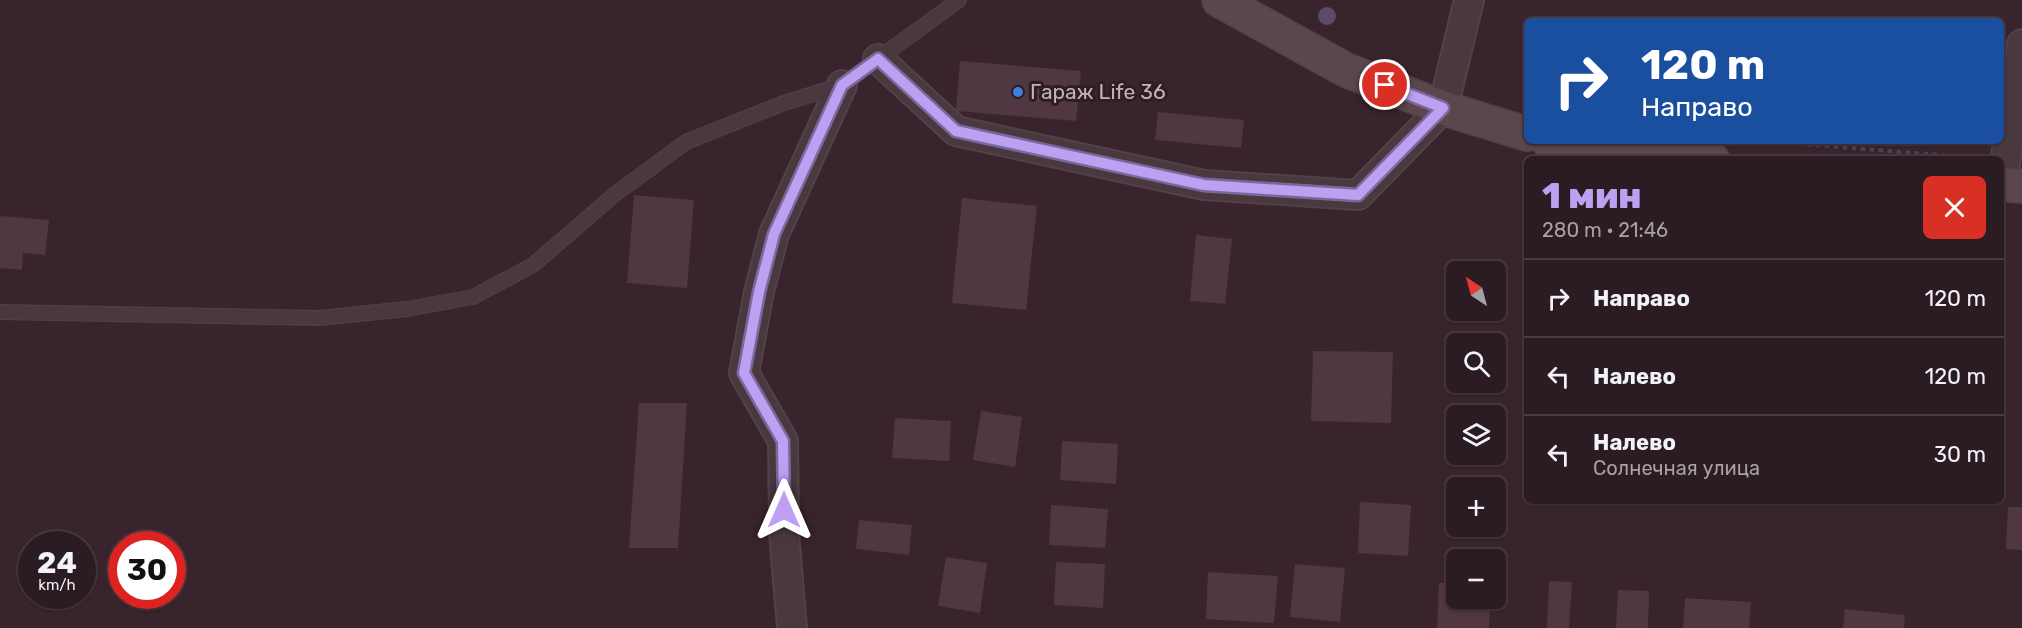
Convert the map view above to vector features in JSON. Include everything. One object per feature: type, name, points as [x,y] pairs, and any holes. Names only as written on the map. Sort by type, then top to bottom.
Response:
[{"type":"street","points":[[1219,0],[1346,70],[1443,108],[1524,133]]},
{"type":"street","points":[[878,59],[956,131],[1204,185],[1358,195],[1443,108],[1469,0]]},
{"type":"street","points":[[2004,164],[2022,44]]},
{"type":"street","points":[[792,628],[784,533],[783,441],[744,373],[759,292],[774,234],[842,85]]},
{"type":"street","points":[[1558,144],[1678,156]]},
{"type":"street","points":[[2004,184],[2022,186]]},
{"type":"lane","points":[[0,312],[319,318],[407,309],[473,297],[533,265],[614,195],[686,142],[784,103],[842,85],[959,0]]},
{"type":"path","points":[[1800,144],[1953,156]]},
{"type":"building","points":[[960,61],[1081,71],[1076,121],[956,111]]},
{"type":"building","points":[[1158,112],[1244,120],[1241,148],[1155,140]]},
{"type":"building","points":[[634,195],[694,200],[687,288],[627,283]]},
{"type":"building","points":[[962,198],[1037,206],[1026,310],[952,303]]},
{"type":"building","points":[[0,216],[49,220],[45,255],[23,253],[22,270],[0,268]]},
{"type":"building","points":[[1196,235],[1232,239],[1225,304],[1190,301]]},
{"type":"building","points":[[1313,351],[1393,352],[1391,423],[1311,421]]},
{"type":"building","points":[[639,403],[687,403],[678,548],[629,548]]},
{"type":"building","points":[[981,411],[1022,417],[1015,467],[973,460]]},
{"type":"building","points":[[895,418],[951,421],[949,461],[892,458]]},
{"type":"building","points":[[1062,441],[1118,444],[1116,484],[1060,480]]},
{"type":"building","points":[[1360,502],[1411,505],[1408,556],[1358,553]]},
{"type":"building","points":[[1051,505],[1108,509],[1105,548],[1049,545]]},
{"type":"building","points":[[2008,507],[2022,507],[2022,550],[2006,549]]},
{"type":"building","points":[[859,520],[912,525],[909,555],[856,549]]},
{"type":"building","points":[[946,557],[987,563],[980,613],[938,606]]},
{"type":"building","points":[[1056,562],[1105,564],[1103,608],[1054,605]]},
{"type":"building","points":[[1295,564],[1345,568],[1340,622],[1290,617]]},
{"type":"building","points":[[1208,572],[1278,576],[1274,623],[1206,619]]},
{"type":"building","points":[[1549,581],[1572,582],[1569,628],[1547,628]]},
{"type":"building","points":[[1439,583],[1446,583],[1446,609],[1490,609],[1489,628],[1437,628]]},
{"type":"building","points":[[1618,590],[1649,591],[1648,628],[1616,628]]},
{"type":"building","points":[[1685,598],[1751,602],[1749,628],[1683,628]]},
{"type":"building","points":[[1845,609],[1905,615],[1904,628],[1843,628]]},
{"type":"place","name":"Гараж Life 36","points":[[1018,92]]},
{"type":"route","points":[[784,510],[783,441],[744,373],[759,292],[774,234],[842,85],[878,59],[956,131],[1204,185],[1358,195],[1443,108],[1385,85]]}]
